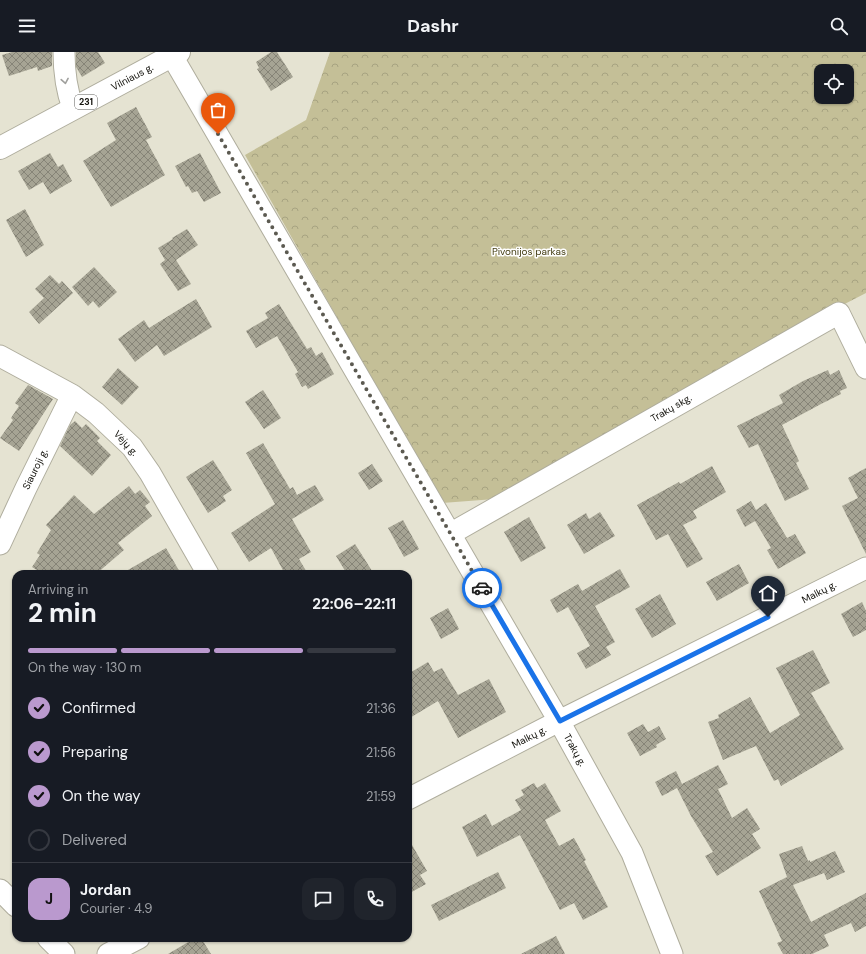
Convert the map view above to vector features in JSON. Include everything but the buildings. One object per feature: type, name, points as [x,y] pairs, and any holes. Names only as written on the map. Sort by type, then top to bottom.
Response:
[{"type":"main road","name":"Vilniaus g.","points":[[0,148],[176,54]]},
{"type":"street","points":[[64,52],[64,73],[67,93],[74,108]]},
{"type":"street","name":"Trakų g.","points":[[176,54],[450,534],[560,721],[632,853],[672,954]]},
{"type":"street","name":"Trakų skg.","points":[[450,534],[839,313],[866,368]]},
{"type":"street","name":"Vėjų g.","points":[[0,356],[72,395],[96,413],[132,447],[150,473],[206,570]]},
{"type":"street","name":"Siauroji g.","points":[[0,544],[72,395]]},
{"type":"street","name":"Malkų g.","points":[[412,797],[866,568]]},
{"type":"street","points":[[0,890],[12,902]]},
{"type":"street","points":[[52,942],[64,954]]},
{"type":"street","points":[[108,954],[131,942]]},
{"type":"green space","name":"Pivonijos parkas","points":[[330,52],[866,52],[866,293],[495,499],[442,503],[245,155],[306,120]]},
{"type":"way so far","points":[[218,134],[482,588]]},
{"type":"route","points":[[482,588],[560,721],[768,617]]}]
